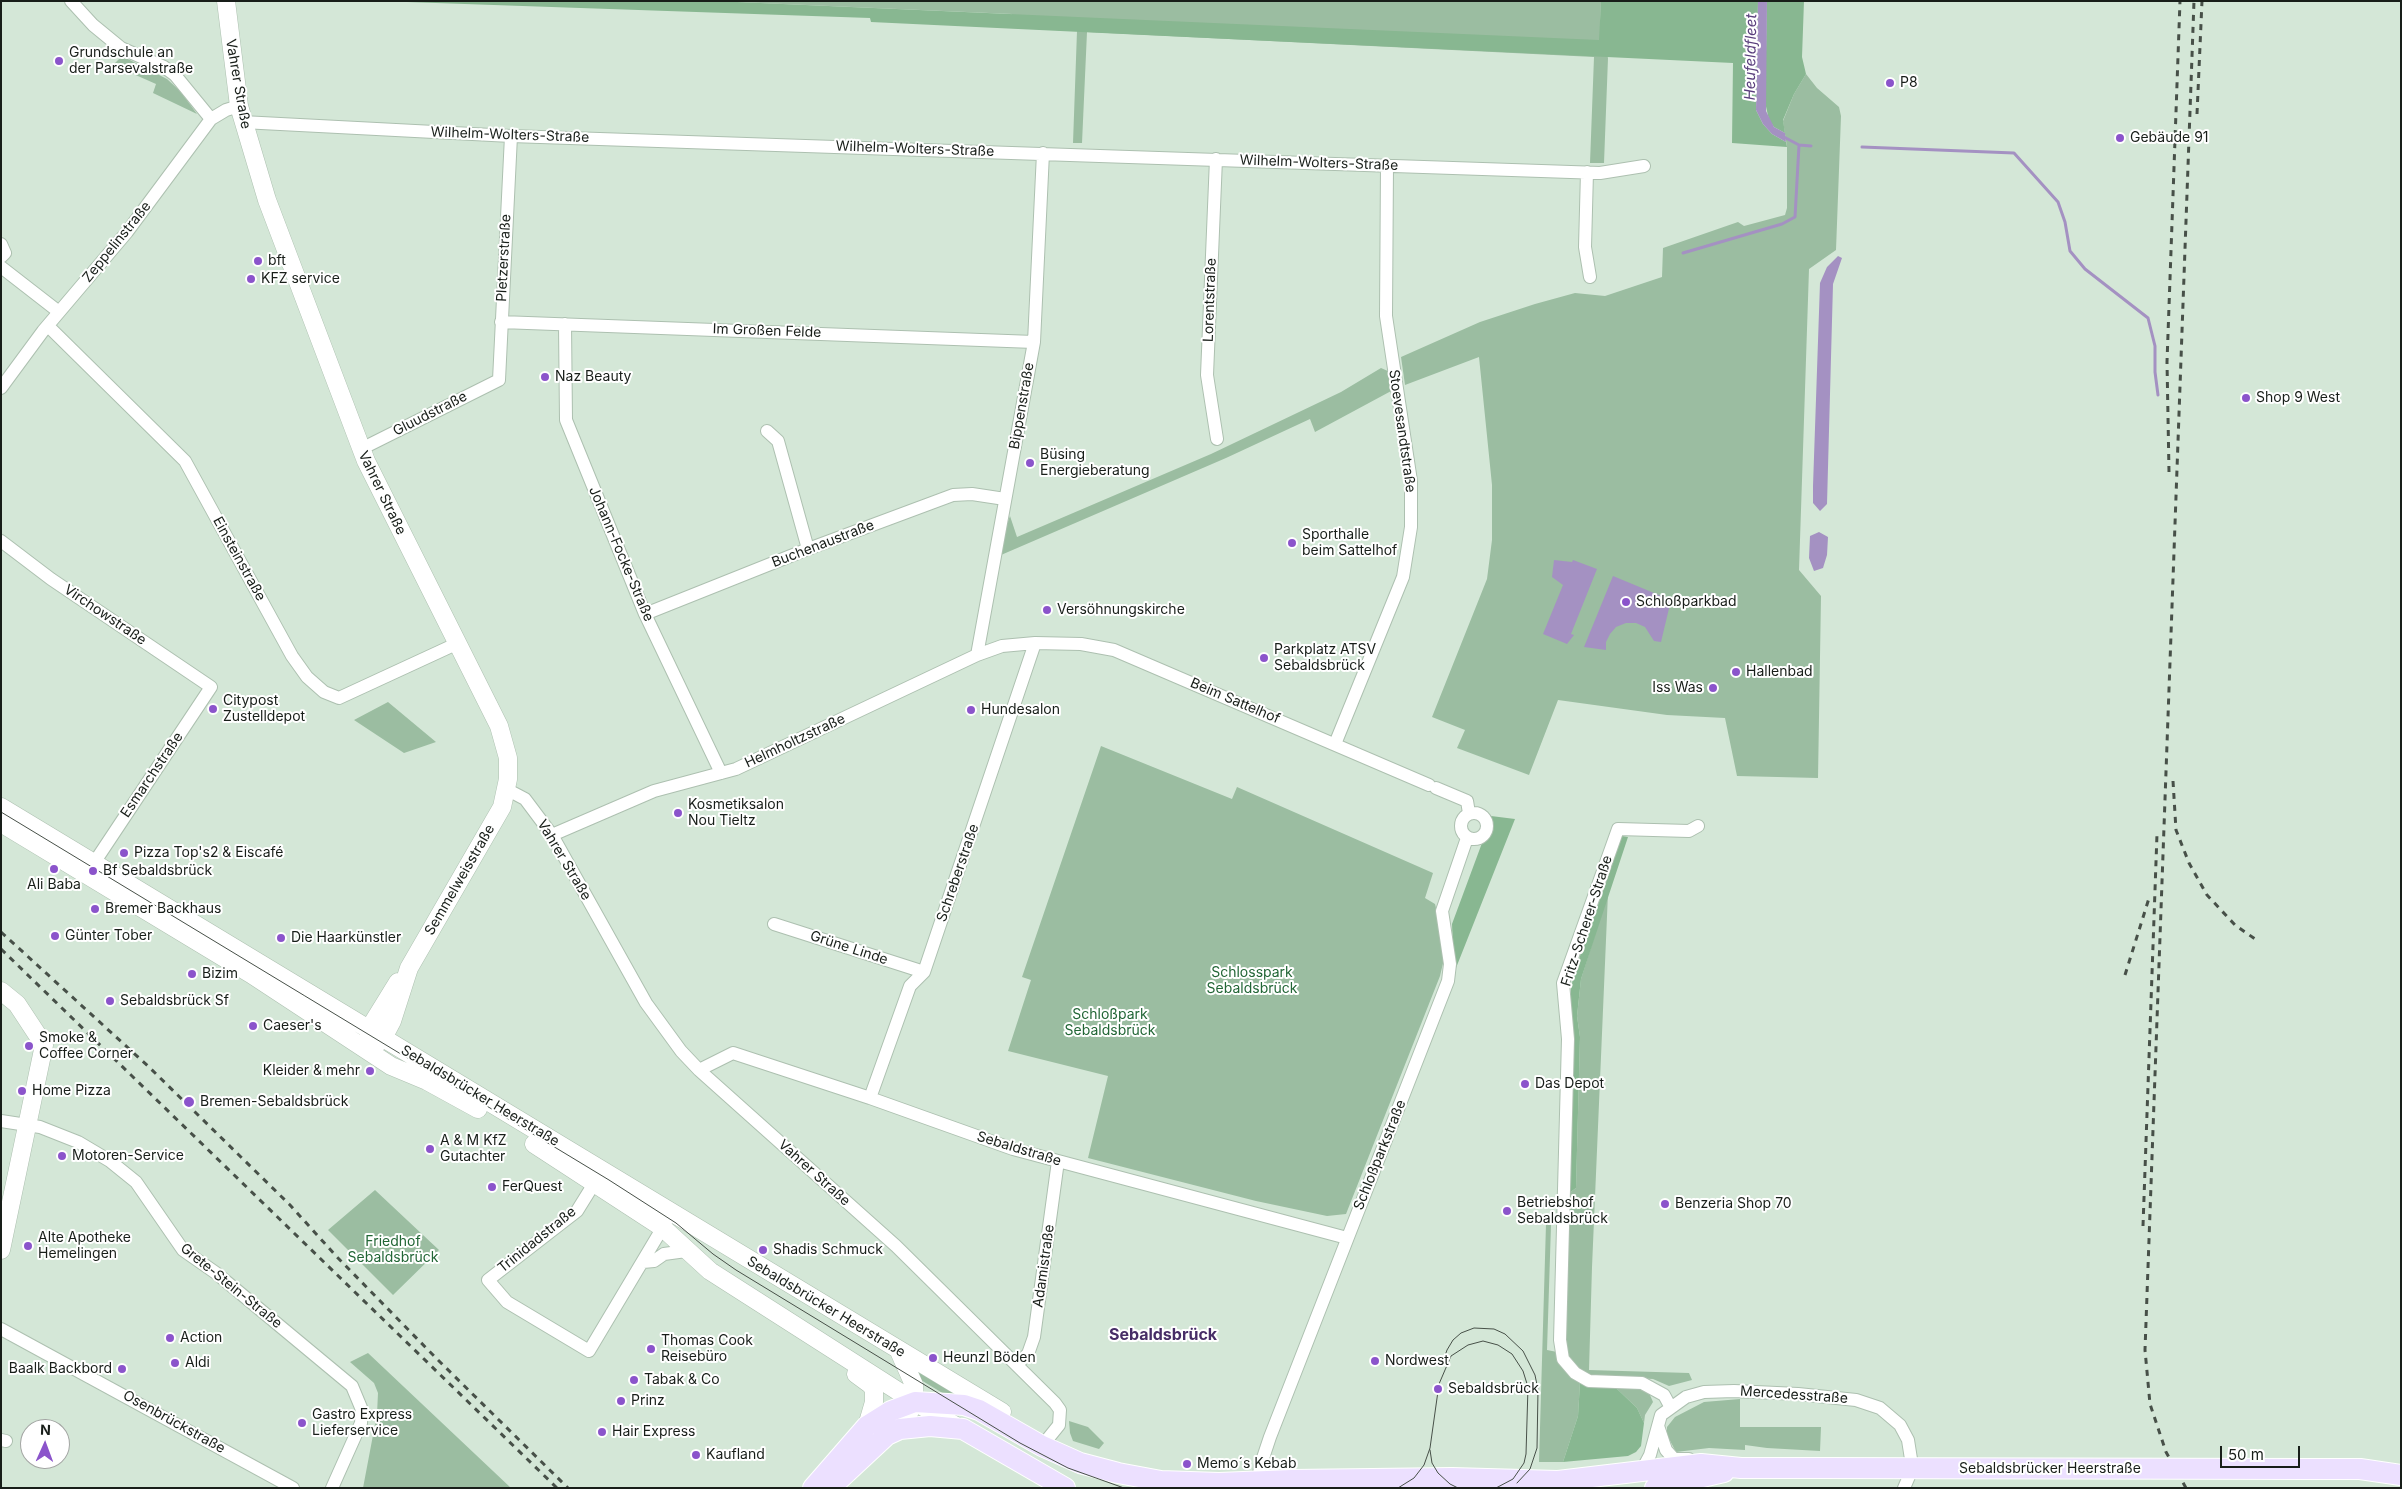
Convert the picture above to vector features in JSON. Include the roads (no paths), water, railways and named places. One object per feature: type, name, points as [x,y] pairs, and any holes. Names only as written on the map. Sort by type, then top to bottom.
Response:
[{"type":"main road","name":"Vahrer Straße","points":[[226,1],[240,114],[267,200],[361,449],[456,644],[499,726],[508,758],[506,790]]},
{"type":"main road","name":"Semmelweisstraße","points":[[376,1034],[392,1021],[409,968],[502,807],[506,790]]},
{"type":"main road","name":"Sebaldsbrücker Heerstraße","points":[[1,807],[1002,1413],[1019,1432],[1042,1446],[1080,1462],[1118,1473],[1162,1481],[1392,1478],[1558,1481],[1642,1470],[1703,1476]]},
{"type":"main road","name":"Sebaldsbrücker Heerstraße","points":[[1,823],[229,961],[391,1066],[427,1081],[465,1101],[595,1182],[663,1228],[710,1271],[810,1337],[915,1402],[1065,1488]]},
{"type":"main road","name":"Semmelweisstraße","points":[[369,1051],[402,975],[409,968]]},
{"type":"main road","points":[[1,990],[17,1004],[44,1045],[1,1250]]},
{"type":"main road","points":[[392,1021],[399,1033],[422,1052],[426,1063]]},
{"type":"main road","points":[[810,1337],[820,1352],[871,1385],[874,1390],[874,1402],[867,1426]]},
{"type":"main road","points":[[899,1352],[914,1385],[915,1402],[900,1429]]},
{"type":"main road","points":[[813,1488],[867,1426],[891,1411],[915,1402],[964,1405],[979,1410],[1019,1432]]},
{"type":"main road","points":[[830,1488],[868,1450],[900,1429],[930,1426],[962,1429]]},
{"type":"main road","name":"Sebaldsbrücker Heerstraße","points":[[2360,1469],[2401,1460]]},
{"type":"main road","name":"Sebaldsbrücker Heerstraße","points":[[1655,1488],[1741,1468],[2360,1469],[2401,1475]]},
{"type":"street","points":[[70,1],[93,26],[121,48],[164,67],[175,75],[211,119]]},
{"type":"street","name":"Zeppelinstraße","points":[[1,388],[48,326],[127,232],[211,119],[226,110],[240,114]]},
{"type":"street","name":"Wilhelm-Wolters-Straße","points":[[240,114],[511,136],[1609,173],[1644,166]]},
{"type":"street","name":"Pletzerstraße","points":[[499,380],[511,136]]},
{"type":"street","name":"Bippenstraße","points":[[977,656],[1034,342],[1042,153]]},
{"type":"street","name":"Lorentstraße","points":[[1216,159],[1207,375],[1217,439]]},
{"type":"street","name":"Stoevesandtstraße","points":[[1334,744],[1402,577],[1411,527],[1411,481],[1386,316],[1387,165]]},
{"type":"street","points":[[1587,172],[1584,247],[1590,277]]},
{"type":"street","points":[[1,244],[5,253],[1,257]]},
{"type":"street","points":[[1,267],[60,312]]},
{"type":"street","name":"Im Großen Felde","points":[[501,322],[1034,342]]},
{"type":"street","name":"Johann-Focke-Straße","points":[[565,324],[566,420],[645,614],[721,773]]},
{"type":"street","name":"Einsteinstraße","points":[[48,326],[185,461],[292,656],[307,676],[324,692],[339,698],[456,644]]},
{"type":"street","name":"Gluudstraße","points":[[361,449],[499,380]]},
{"type":"street","points":[[768,431],[778,441],[808,549]]},
{"type":"street","name":"Buchenaustraße","points":[[645,614],[808,549],[953,495],[972,494],[1005,499]]},
{"type":"street","name":"Virchowstraße","points":[[1,541],[211,687]]},
{"type":"street","name":"Beim Sattelhof","points":[[1035,643],[1081,644],[1114,650],[1467,801],[1469,813]]},
{"type":"street","name":"Helmholtzstraße","points":[[552,835],[654,790],[736,769],[1002,646],[1035,643]]},
{"type":"street","name":"Schreberstraße","points":[[870,1098],[910,986],[924,972],[1035,643]]},
{"type":"street","name":"Esmarchstraße","points":[[94,863],[211,687]]},
{"type":"street","name":"Vahrer Straße","points":[[506,790],[525,799],[552,835],[646,1003],[669,1036],[699,1070],[896,1246],[1055,1403],[1060,1410],[1059,1424],[1042,1446]]},
{"type":"street","points":[[1469,813],[1482,815],[1488,826],[1484,835],[1479,839],[1467,838],[1462,832],[1460,825],[1463,818],[1469,813]]},
{"type":"street","name":"Fritz-Scherer-Straße","points":[[1670,1406],[1664,1395],[1642,1383],[1589,1382],[1575,1373],[1563,1359],[1560,1340],[1568,1039],[1564,983],[1618,829],[1688,831],[1698,826]]},
{"type":"street","name":"Schloßparkstraße","points":[[1253,1481],[1448,981],[1450,964],[1442,911],[1467,838]]},
{"type":"street","name":"Grüne Linde","points":[[774,924],[924,972]]},
{"type":"street","name":"Sebaldstraße","points":[[699,1070],[733,1053],[1013,1148],[1347,1238]]},
{"type":"street","name":"Grete-Stein-Straße","points":[[1,1121],[27,1124],[78,1142],[110,1161],[136,1182],[183,1250],[216,1273],[352,1386],[357,1393],[362,1410],[361,1423],[332,1488]]},
{"type":"street","name":"Adamistraße","points":[[1017,1364],[1028,1354],[1034,1337],[1058,1161]]},
{"type":"street","name":"Trinidadstraße","points":[[595,1182],[577,1211],[488,1280],[507,1302],[589,1351],[672,1212]]},
{"type":"street","points":[[643,1262],[654,1261],[664,1254],[686,1251]]},
{"type":"street","name":"Osenbrückstraße","points":[[1,1329],[293,1488]]},
{"type":"street","name":"Mercedesstraße","points":[[1642,1470],[1650,1455],[1661,1415],[1670,1406],[1686,1397],[1704,1392],[1798,1394],[1856,1400],[1880,1408],[1900,1425],[1908,1440],[1910,1458],[1908,1487]]},
{"type":"street","points":[[1658,1423],[1666,1450],[1674,1458],[1695,1458],[1703,1476]]},
{"type":"waterway","name":"Heufeldfleet","points":[[1782,136],[1799,145],[1811,146]]},
{"type":"waterway","name":"Heufeldfleet","points":[[1683,253],[1782,224],[1795,217],[1799,145]]},
{"type":"waterway","points":[[1862,147],[2014,153],[2058,202],[2065,222],[2070,251],[2085,269],[2148,318],[2155,346],[2155,372],[2158,395]]},
{"type":"tram line","points":[[1,812],[609,1180],[676,1223],[713,1254],[736,1270],[1020,1443],[1068,1468],[1124,1488]]},
{"type":"tram line","points":[[1442,1364],[1453,1340],[1461,1333],[1474,1328],[1494,1329],[1505,1334],[1523,1351],[1535,1375],[1538,1390],[1537,1448],[1530,1469],[1517,1483]]},
{"type":"tram line","points":[[1398,1488],[1414,1478],[1424,1465],[1430,1448],[1439,1384],[1451,1356],[1468,1345],[1483,1341],[1498,1345],[1512,1354],[1523,1371],[1528,1387],[1526,1454],[1524,1463],[1513,1479],[1496,1488]]},
{"type":"tram line","points":[[1430,1450],[1432,1463],[1438,1473],[1450,1484],[1458,1488]]},
{"type":"railway","points":[[2169,472],[2167,362],[2180,1]]},
{"type":"railway","points":[[2186,1488],[2166,1452],[2150,1404],[2145,1350],[2194,1]]},
{"type":"railway","points":[[2197,114],[2202,1]]},
{"type":"railway","points":[[2173,781],[2176,830],[2189,863],[2207,895],[2235,925],[2255,939]]},
{"type":"railway","points":[[2143,1226],[2157,834]]},
{"type":"railway","points":[[2125,975],[2150,895]]},
{"type":"railway","points":[[1,932],[149,1067],[290,1205],[337,1257],[437,1359],[568,1488]]},
{"type":"railway","points":[[1,949],[557,1488]]},
{"type":"place","name":"Grundschule an der Parsevalstraße","points":[[59,61]]},
{"type":"place","name":"P8","points":[[1890,83]]},
{"type":"place","name":"Gebäude 91","points":[[2120,138]]},
{"type":"place","name":"bft","points":[[258,261]]},
{"type":"place","name":"KFZ service","points":[[251,279]]},
{"type":"place","name":"Naz Beauty","points":[[545,377]]},
{"type":"place","name":"Shop 9 West","points":[[2246,398]]},
{"type":"place","name":"Büsing Energieberatung","points":[[1030,463]]},
{"type":"place","name":"Sporthalle beim Sattelhof","points":[[1292,543]]},
{"type":"place","name":"Schloßparkbad","points":[[1626,602]]},
{"type":"place","name":"Versöhnungskirche","points":[[1047,610]]},
{"type":"place","name":"Parkplatz ATSV Sebaldsbrück","points":[[1264,658]]},
{"type":"place","name":"Hallenbad","points":[[1736,672]]},
{"type":"place","name":"Iss Was","points":[[1713,688]]},
{"type":"place","name":"Citypost Zustelldepot","points":[[213,709]]},
{"type":"place","name":"Hundesalon","points":[[971,710]]},
{"type":"place","name":"Kosmetiksalon Nou Tieltz","points":[[678,813]]},
{"type":"place","name":"Pizza Top's2 & Eiscafé","points":[[124,853]]},
{"type":"place","name":"Ali Baba","points":[[54,869]]},
{"type":"place","name":"Bf Sebaldsbrück","points":[[93,871]]},
{"type":"place","name":"Bremer Backhaus","points":[[95,909]]},
{"type":"place","name":"Günter Tober","points":[[55,936]]},
{"type":"place","name":"Die Haarkünstler","points":[[281,938]]},
{"type":"place","name":"Bizim","points":[[192,974]]},
{"type":"place","name":"Sebaldsbrück Sf","points":[[110,1001]]},
{"type":"place","name":"Caeser's","points":[[253,1026]]},
{"type":"place","name":"Smoke & Coffee Corner","points":[[29,1046]]},
{"type":"place","name":"Kleider & mehr","points":[[370,1071]]},
{"type":"place","name":"Das Depot","points":[[1525,1084]]},
{"type":"place","name":"Home Pizza","points":[[22,1091]]},
{"type":"place","name":"Bremen-Sebaldsbrück","points":[[189,1102]]},
{"type":"place","name":"A & M KfZ Gutachter","points":[[430,1149]]},
{"type":"place","name":"Motoren-Service","points":[[62,1156]]},
{"type":"place","name":"FerQuest","points":[[492,1187]]},
{"type":"place","name":"Benzeria Shop 70","points":[[1665,1204]]},
{"type":"place","name":"Betriebshof Sebaldsbrück","points":[[1507,1211]]},
{"type":"place","name":"Alte Apotheke Hemelingen","points":[[28,1246]]},
{"type":"place","name":"Shadis Schmuck","points":[[763,1250]]},
{"type":"place","name":"Action","points":[[170,1338]]},
{"type":"place","name":"Thomas Cook Reisebüro","points":[[651,1349]]},
{"type":"place","name":"Heunzl Böden","points":[[933,1358]]},
{"type":"place","name":"Nordwest","points":[[1375,1361]]},
{"type":"place","name":"Aldi","points":[[175,1363]]},
{"type":"place","name":"Baalk Backbord","points":[[122,1369]]},
{"type":"place","name":"Tabak & Co","points":[[634,1380]]},
{"type":"place","name":"Sebaldsbrück","points":[[1438,1389]]},
{"type":"place","name":"Prinz","points":[[621,1401]]},
{"type":"place","name":"Gastro Express Lieferservice","points":[[302,1423]]},
{"type":"place","name":"Hair Express","points":[[602,1432]]},
{"type":"place","name":"Kaufland","points":[[696,1455]]},
{"type":"place","name":"Memo´s Kebab","points":[[1187,1464]]},
{"type":"district","name":"Sebaldsbrück","points":[[1163,1335]]},
{"type":"park label","name":"Schlosspark Sebaldsbrück","points":[[1252,982]]},
{"type":"park label","name":"Schloßpark Sebaldsbrück","points":[[1110,1024]]},
{"type":"park label","name":"Friedhof Sebaldsbrück","points":[[393,1250]]}]
